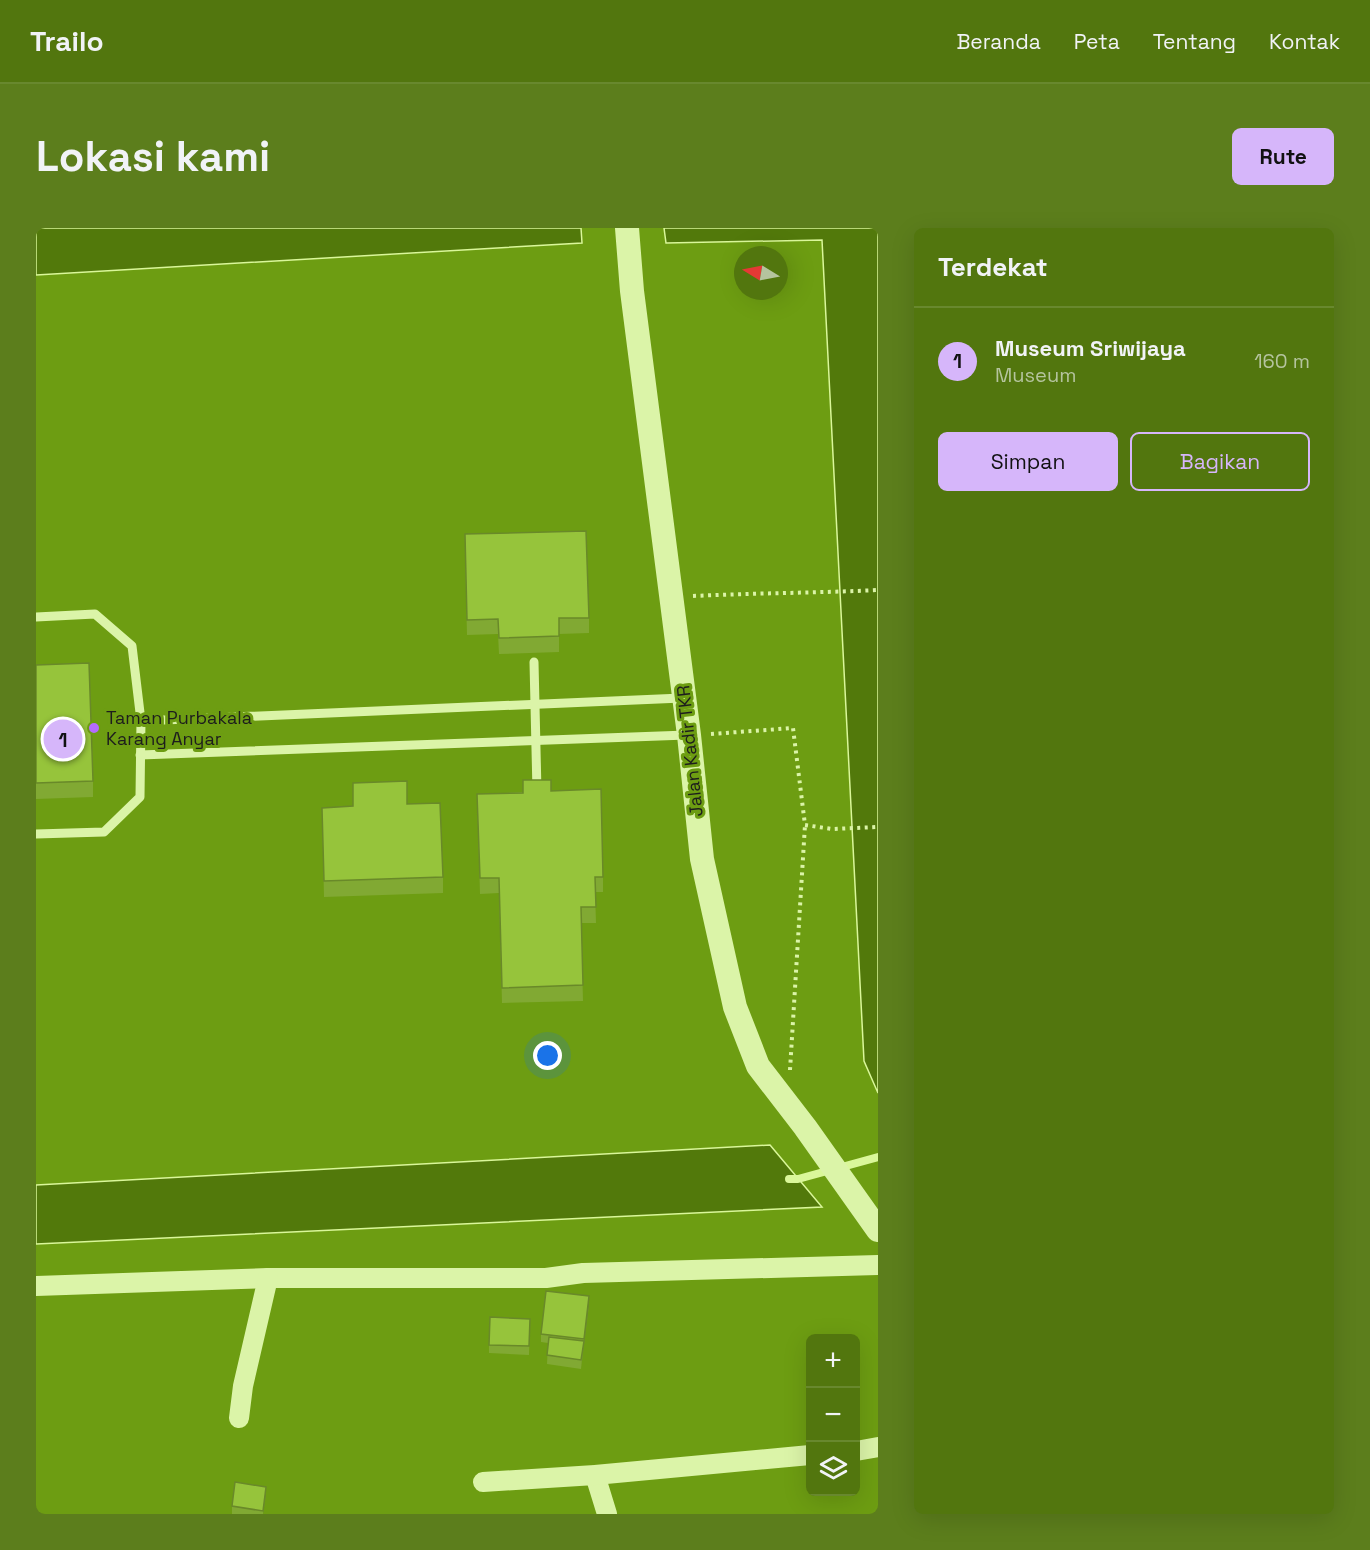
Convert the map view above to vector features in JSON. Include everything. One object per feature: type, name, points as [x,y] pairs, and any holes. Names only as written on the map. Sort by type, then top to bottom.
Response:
[{"type":"street","name":"Jalan Kadir TKR","points":[[627,228],[632,291],[690,735],[702,859],[735,1007],[758,1066],[878,1230]]},
{"type":"street","points":[[36,1286],[268,1278],[546,1278],[583,1273],[878,1265]]},
{"type":"street","points":[[239,1418],[243,1386],[268,1278]]},
{"type":"street","points":[[860,1450],[878,1448]]},
{"type":"street","points":[[483,1482],[595,1475],[806,1455]]},
{"type":"street","points":[[595,1475],[607,1514]]},
{"type":"lane","points":[[36,617],[95,614],[132,646],[141,721],[140,797],[104,832],[36,834]]},
{"type":"lane","points":[[534,662],[537,792]]},
{"type":"lane","points":[[141,721],[684,698]]},
{"type":"lane","points":[[140,755],[690,735]]},
{"type":"path","points":[[671,598],[878,590]]},
{"type":"path","points":[[690,735],[793,729],[805,825],[788,1106]]},
{"type":"path","points":[[805,825],[832,829],[878,827]]},
{"type":"shaded area","points":[[36,228],[581,228],[582,243],[36,275]]},
{"type":"shaded area","points":[[664,228],[878,228],[878,1093],[864,1061],[822,240],[666,243]]},
{"type":"shaded area","points":[[770,1145],[822,1207],[36,1244],[36,1185]]},
{"type":"building","points":[[586,531],[589,618],[559,618],[559,636],[499,638],[498,619],[467,620],[465,534]]},
{"type":"building","points":[[89,663],[93,781],[36,783],[36,665]]},
{"type":"building","points":[[523,780],[551,780],[551,791],[601,789],[603,877],[595,877],[596,907],[581,907],[583,985],[502,988],[499,878],[480,878],[477,794],[523,793]]},
{"type":"building","points":[[407,781],[407,804],[440,803],[443,877],[324,881],[322,808],[353,806],[353,783]]},
{"type":"building","points":[[546,1291],[589,1296],[584,1339],[541,1334]]},
{"type":"building","points":[[490,1317],[530,1319],[529,1346],[489,1345]]},
{"type":"building","points":[[549,1337],[584,1341],[581,1360],[547,1355]]},
{"type":"building","points":[[235,1482],[266,1487],[263,1511],[232,1506]]},
{"type":"waterway","points":[[789,1179],[798,1179],[878,1157]]},
{"type":"place","name":"Taman Purbakala Karang Anyar","points":[[94,728]]},
{"type":"place","name":"Museum Sriwijaya","points":[[63,739]]}]
